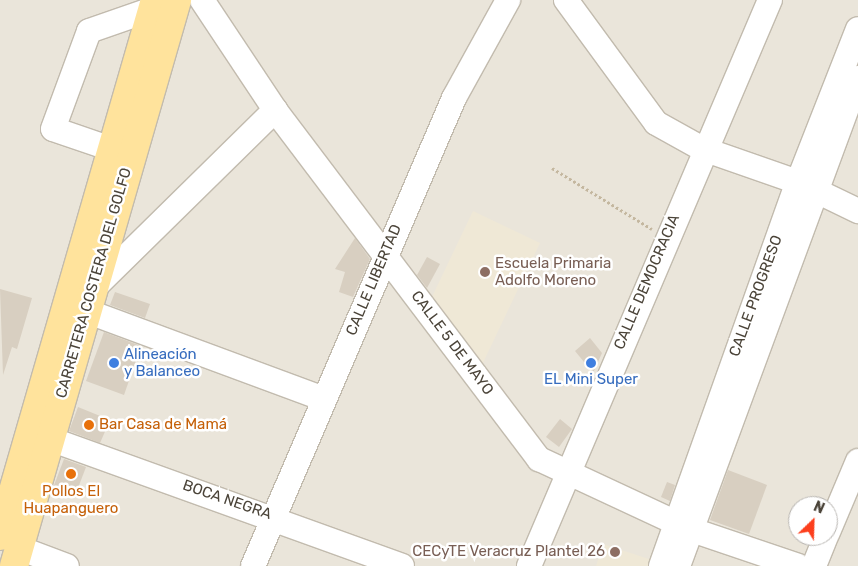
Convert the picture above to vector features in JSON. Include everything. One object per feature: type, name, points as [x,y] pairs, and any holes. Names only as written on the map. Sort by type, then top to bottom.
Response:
[{"type":"main road","name":"CARRETERA COSTERA DEL GOLFO","points":[[11,550],[121,151],[164,5]]},
{"type":"main road","name":"CARRETERA COSTERA DEL GOLFO","points":[[11,550],[50,438],[89,301],[121,151]]},
{"type":"street","name":"CALLE 5 DE MAYO","points":[[202,0],[275,110],[539,459],[682,526],[798,566]]},
{"type":"street","name":"CALLE LIBERTAD","points":[[253,566],[385,253],[454,98],[508,0]]},
{"type":"street","points":[[566,0],[656,123],[703,148],[805,186],[858,211]]},
{"type":"street","name":"CALLE DEMOCRACIA","points":[[529,566],[703,148],[770,0]]},
{"type":"street","points":[[121,151],[53,129],[89,31],[164,5]]},
{"type":"street","name":"CALLE PROGRESO","points":[[661,566],[682,526],[805,186],[858,29]]},
{"type":"street","name":"CALLE PROGRESO","points":[[805,186],[858,78]]},
{"type":"street","points":[[275,110],[89,301],[324,399]]},
{"type":"street","name":"BOCA NEGRA","points":[[50,438],[274,516],[402,566]]},
{"type":"street","points":[[838,508],[858,461]]},
{"type":"street","name":"CALLE PROGRESO","points":[[678,566],[682,526]]},
{"type":"street","points":[[814,566],[822,546]]},
{"type":"street","points":[[11,550],[68,566]]},
{"type":"path","points":[[552,168],[665,238]]},
{"type":"shaded area","points":[[0,0],[858,0],[858,566],[0,566]]},
{"type":"shaded area","name":"Escuela Primaria Adolfo Moreno","points":[[473,211],[540,243],[481,367],[430,301]]},
{"type":"shaded area","name":"CECyTE Veracruz Plantel 26","points":[[603,544],[655,561],[654,566],[596,566]]},
{"type":"building","points":[[355,238],[370,259],[353,297],[339,292],[345,272],[335,269]]},
{"type":"building","points":[[427,257],[440,264],[427,288],[417,275]]},
{"type":"building","points":[[0,289],[32,298],[17,349],[12,347],[3,375]]},
{"type":"building","points":[[115,292],[150,304],[145,318],[110,305]]},
{"type":"building","name":"Alineación y Balanceo","points":[[104,332],[141,346],[124,395],[86,381]]},
{"type":"building","name":"EL Mini Super","points":[[590,338],[602,353],[593,373],[575,351]]},
{"type":"building","name":"Bar Casa de Mamá","points":[[78,407],[110,420],[100,443],[69,431]]},
{"type":"building","points":[[560,419],[572,429],[559,447],[546,437]]},
{"type":"building","name":"Pollos El Huapanguero","points":[[64,459],[86,467],[75,496],[53,488]]},
{"type":"building","points":[[728,470],[767,485],[749,534],[710,520]]},
{"type":"building","points":[[667,482],[675,485],[670,501],[661,497]]},
{"type":"place","name":"Escuela Primaria Adolfo Moreno","points":[[485,272]]},
{"type":"place","name":"Alineación y Balanceo","points":[[114,363]]},
{"type":"place","name":"EL Mini Super","points":[[591,363]]},
{"type":"place","name":"Bar Casa de Mamá","points":[[89,425]]},
{"type":"place","name":"Pollos El Huapanguero","points":[[71,474]]},
{"type":"place","name":"CECyTE Veracruz Plantel 26","points":[[615,552]]}]
